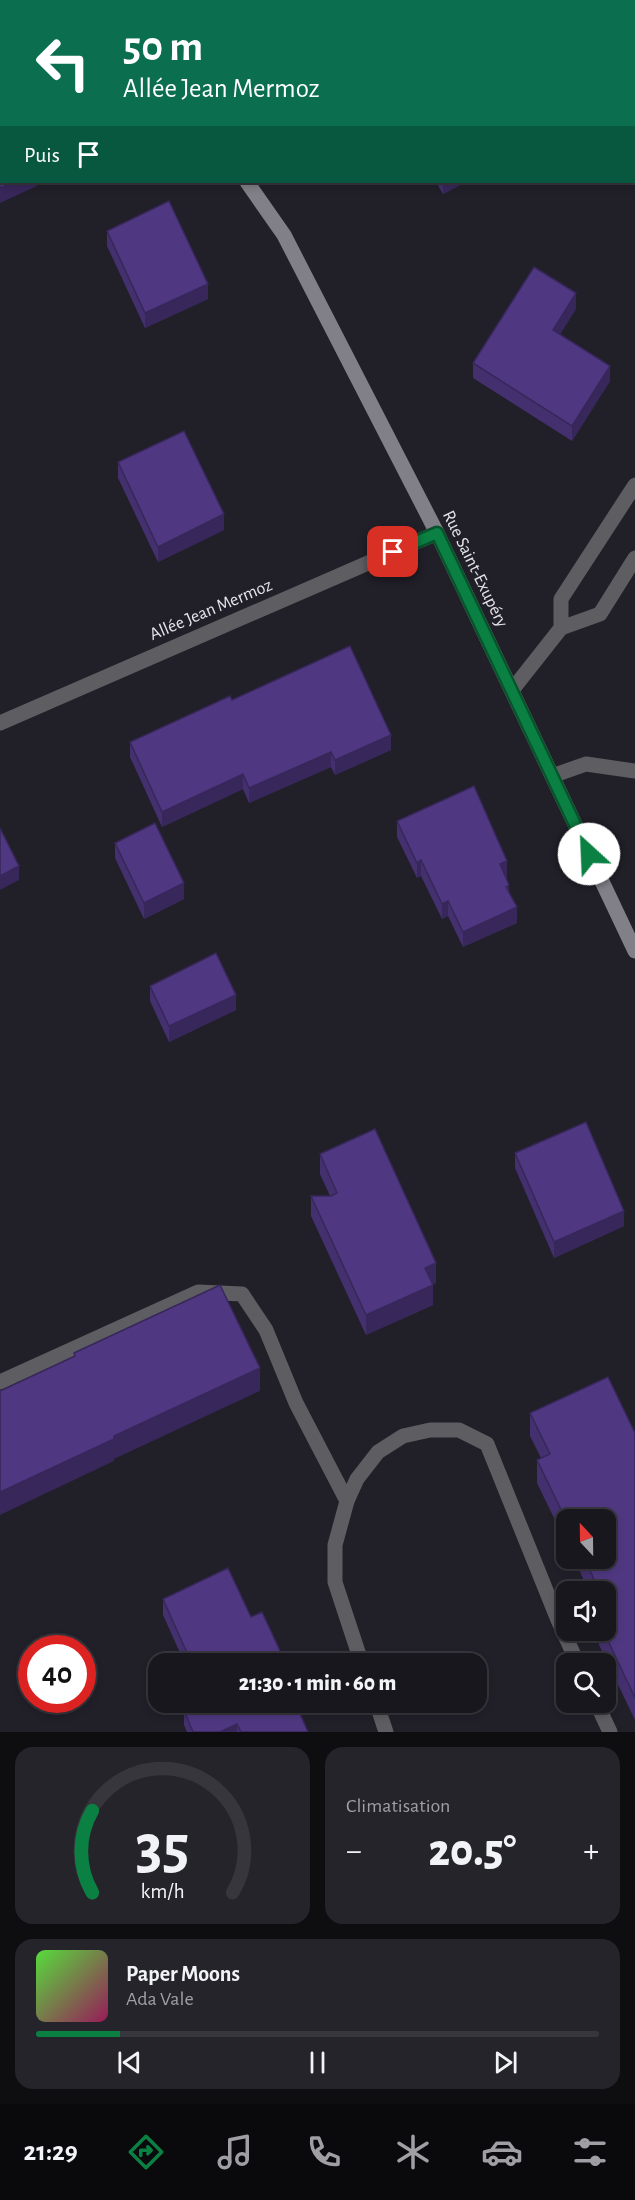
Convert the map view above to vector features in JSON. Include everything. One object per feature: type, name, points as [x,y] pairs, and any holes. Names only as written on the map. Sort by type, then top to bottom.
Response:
[{"type":"street","name":"Rue Saint-Exupéry","points":[[248,183],[284,235],[437,533],[635,951]]},
{"type":"street","points":[[561,628],[561,599],[635,485]]},
{"type":"street","name":"Allée Jean Mermoz","points":[[0,723],[437,533]]},
{"type":"street","points":[[512,690],[561,628],[600,614],[635,558]]},
{"type":"street","points":[[552,776],[586,764],[635,771]]},
{"type":"street","points":[[0,1382],[198,1292],[242,1294],[266,1330],[296,1403],[347,1501]]},
{"type":"street","points":[[358,1653],[335,1582],[334,1545],[347,1501],[357,1479],[378,1452],[403,1436],[430,1430],[459,1430],[487,1444],[573,1653]]},
{"type":"street","points":[[380,1713],[386,1732]]},
{"type":"street","points":[[602,1713],[610,1732]]},
{"type":"building","points":[[0,183],[11,183],[0,188]]},
{"type":"building","points":[[169,201],[208,284],[145,313],[107,231]]},
{"type":"building","points":[[534,267],[576,293],[553,330],[610,366],[572,426],[473,363]]},
{"type":"building","points":[[184,431],[224,514],[158,547],[118,462]]},
{"type":"building","points":[[350,646],[391,735],[335,760],[331,752],[249,788],[243,774],[162,812],[130,742],[230,696],[232,700]]},
{"type":"building","points":[[474,786],[507,861],[500,864],[509,885],[506,887],[517,907],[463,932],[448,901],[442,904],[421,860],[417,863],[397,821]]},
{"type":"building","points":[[155,823],[184,883],[144,903],[115,843]]},
{"type":"building","points":[[0,828],[19,866],[0,876]]},
{"type":"building","points":[[216,953],[236,995],[169,1026],[150,986]]},
{"type":"building","points":[[586,1122],[624,1211],[554,1242],[515,1153]]},
{"type":"building","points":[[375,1129],[436,1263],[425,1268],[433,1285],[366,1315],[311,1196],[331,1196],[337,1193],[320,1154]]},
{"type":"building","points":[[220,1285],[260,1368],[0,1492],[0,1391],[75,1356],[74,1353]]},
{"type":"building","points":[[608,1377],[635,1433],[635,1698],[616,1653],[614,1653],[608,1641],[616,1641],[616,1581],[595,1581],[589,1569],[616,1569],[616,1509],[561,1509],[537,1460],[550,1454],[530,1413]]},
{"type":"building","points":[[228,1568],[251,1617],[262,1612],[281,1653],[187,1653],[163,1599]]},
{"type":"building","points":[[185,1713],[300,1713],[308,1732],[241,1732],[237,1724],[220,1732],[193,1732]]},
{"type":"route","points":[[393,552],[437,533],[589,854]]}]
